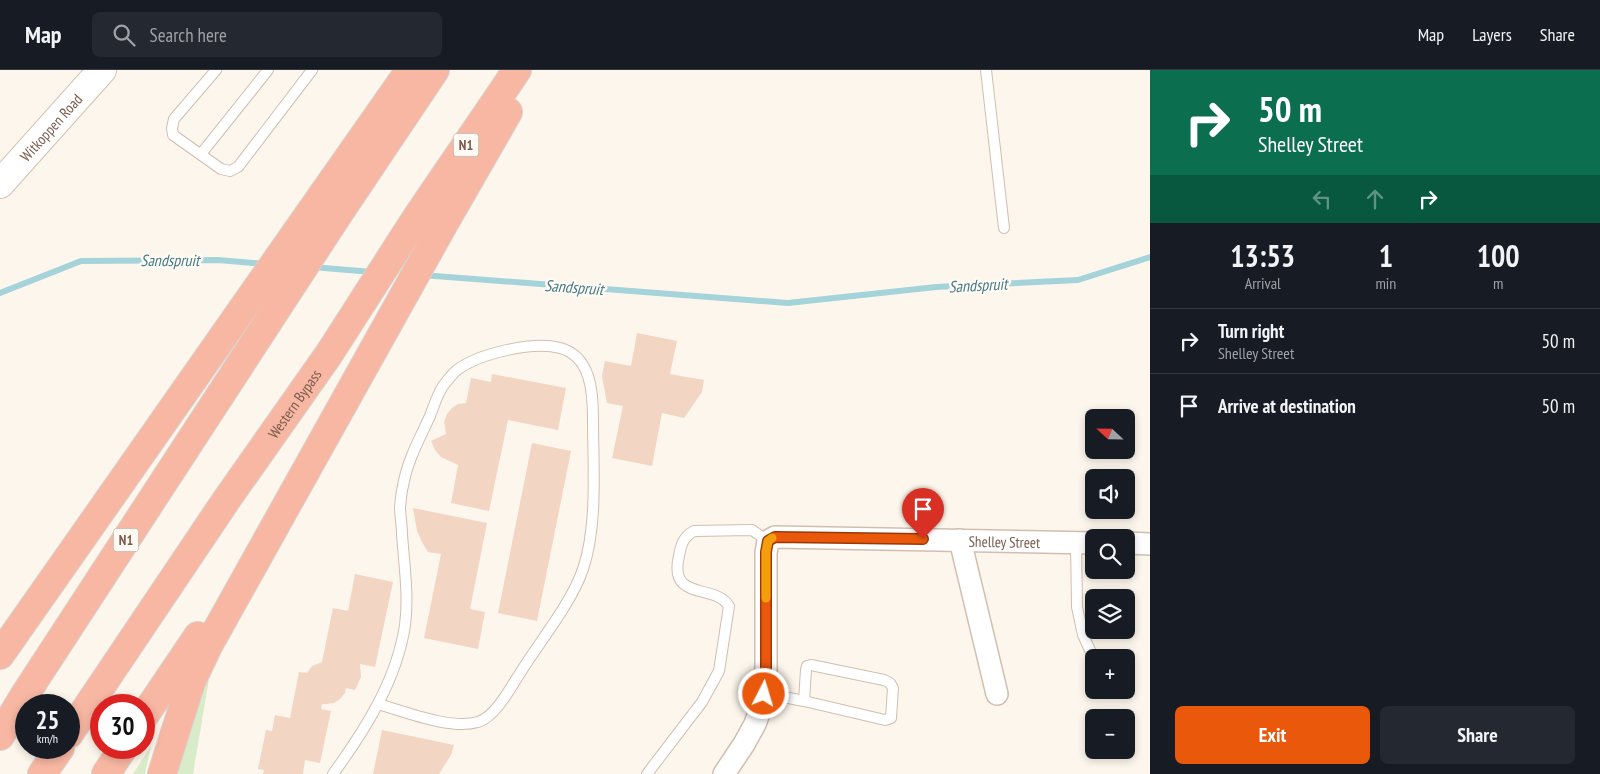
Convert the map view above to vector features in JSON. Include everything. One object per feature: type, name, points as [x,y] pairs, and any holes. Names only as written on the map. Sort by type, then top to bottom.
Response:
[{"type":"highway","points":[[0,655],[227,331],[329,207],[410,70]]},
{"type":"highway","name":"N1","points":[[0,736],[24,696],[254,344],[329,207],[435,70]]},
{"type":"highway","name":"Western Bypass","points":[[80,718],[227,498],[329,354],[415,220],[517,70]]},
{"type":"highway","points":[[162,774],[191,682],[208,646],[532,70]]},
{"type":"highway","points":[[155,700],[282,513]]},
{"type":"highway","points":[[42,774],[52,759]]},
{"type":"highway","points":[[106,774],[116,759]]},
{"type":"main road","name":"Witkoppen Road","points":[[0,184],[102,70]]},
{"type":"street","name":"Shelley Street","points":[[768,541],[775,537],[1085,542]]},
{"type":"street","points":[[960,540],[997,694]]},
{"type":"street","points":[[724,774],[744,744],[755,724],[762,705],[766,669],[766,552],[768,541]]},
{"type":"street","points":[[1135,543],[1150,544]]},
{"type":"lane","points":[[216,70],[174,119],[172,128],[173,135],[221,169],[230,171],[238,167],[312,70]]},
{"type":"lane","points":[[200,154],[268,70]]},
{"type":"lane","points":[[986,70],[1004,228]]},
{"type":"lane","points":[[333,774],[378,704],[398,659],[405,624],[406,587],[400,509],[403,485],[411,458],[442,388],[457,371],[479,358],[502,350],[550,345],[568,350],[579,358],[590,378],[593,413],[592,520],[589,548],[582,571],[567,601],[493,713],[481,722],[466,725],[450,724],[378,704]]},
{"type":"lane","points":[[647,774],[702,702],[719,671],[729,606],[722,599],[686,586],[678,578],[678,560],[682,542],[686,535],[694,531],[752,530],[768,541]]},
{"type":"lane","points":[[1085,542],[1077,607],[1083,635],[1089,649]]},
{"type":"lane","points":[[764,694],[804,701],[885,720],[891,718],[893,688],[890,683],[884,680],[811,665],[807,666],[806,670],[804,701]]},
{"type":"green space","points":[[209,679],[193,774],[176,774],[194,706]]},
{"type":"green space","points":[[143,759],[148,759],[145,774],[133,774]]},
{"type":"building","points":[[637,333],[677,341],[670,374],[704,380],[702,392],[684,418],[662,413],[652,466],[612,458],[623,406],[607,403],[602,376],[605,361],[631,366]]},
{"type":"building","points":[[492,374],[566,388],[558,430],[508,420],[489,511],[451,503],[458,465],[441,457],[431,441],[446,434],[444,422],[452,408],[458,404],[466,403],[471,378],[491,382]]},
{"type":"building","points":[[532,443],[571,451],[537,621],[498,613]]},
{"type":"building","points":[[413,508],[487,523],[470,609],[485,612],[478,649],[424,638],[441,554],[428,552],[417,531]]},
{"type":"building","points":[[355,574],[393,582],[375,667],[360,664],[361,677],[355,690],[346,688],[345,693],[334,703],[322,704],[321,709],[331,711],[320,763],[305,760],[303,774],[263,774],[264,770],[258,769],[266,730],[272,731],[275,715],[290,718],[299,672],[307,673],[312,666],[322,662],[333,608],[348,611]]},
{"type":"building","points":[[382,730],[454,745],[451,755],[439,774],[373,774]]},
{"type":"waterway","name":"Sandspruit","points":[[422,275],[788,303],[936,287],[1078,280],[1150,257]]},
{"type":"waterway","name":"Sandspruit","points":[[0,293],[81,261],[218,260],[265,264]]},
{"type":"waterway","name":"Sandspruit","points":[[312,267],[372,272]]},
{"type":"slow traffic","points":[[766,598],[766,552],[768,541],[772,538]]},
{"type":"route","points":[[764,694],[766,669],[766,552],[768,541],[775,537],[923,539]]}]
